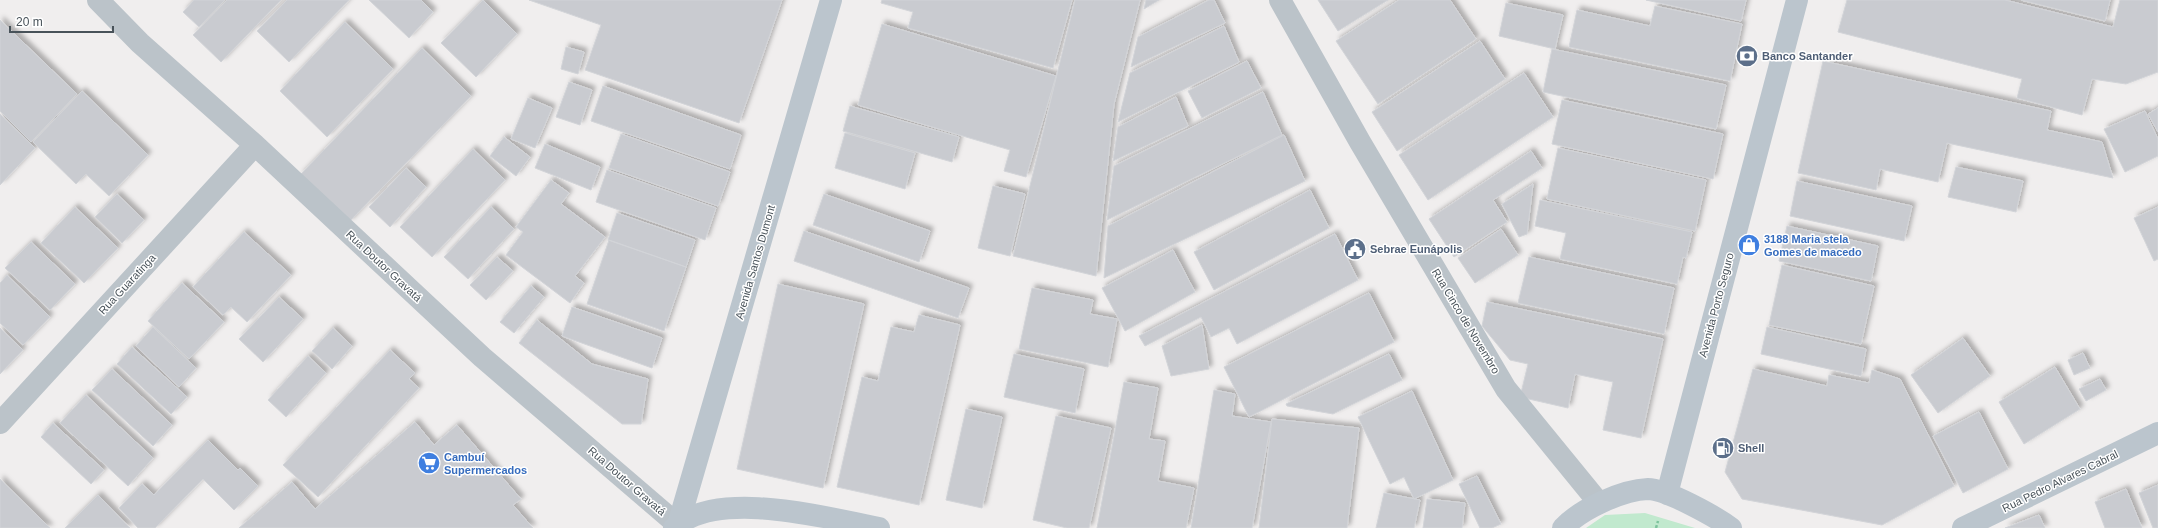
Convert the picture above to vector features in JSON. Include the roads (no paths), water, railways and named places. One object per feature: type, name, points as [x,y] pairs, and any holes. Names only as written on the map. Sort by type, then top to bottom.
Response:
[{"type":"main road","name":"Avenida Santos Dumont","points":[[676,526],[831,0]]},
{"type":"main road","name":"Avenida Porto Seguro","points":[[1667,494],[1797,0]]},
{"type":"main road","name":"Rua Pedro Alvares Cabral","points":[[1962,528],[2158,433]]},
{"type":"main road","points":[[1563,528],[1570,521],[1600,503],[1649,489],[1667,494],[1715,517],[1731,528]]},
{"type":"main road","points":[[676,526],[706,510],[728,508],[779,509],[879,528]]},
{"type":"street","name":"Rua Doutor Gravatá","points":[[98,0],[140,43],[254,145],[482,357],[676,526]]},
{"type":"street","name":"Rua Cinco de Novembro","points":[[1280,0],[1364,149],[1506,389],[1600,503]]},
{"type":"street","name":"Rua Guaratinga","points":[[0,423],[254,145]]},
{"type":"place","name":"Banco Santander","points":[[1747,56]]},
{"type":"place","name":"3188 Maria stela Gomes de macedo","points":[[1749,245]]},
{"type":"place","name":"Sebrae Eunápolis","points":[[1355,249]]},
{"type":"place","name":"Shell","points":[[1723,448]]},
{"type":"place","name":"Cambuí Supermercados","points":[[429,463]]}]
